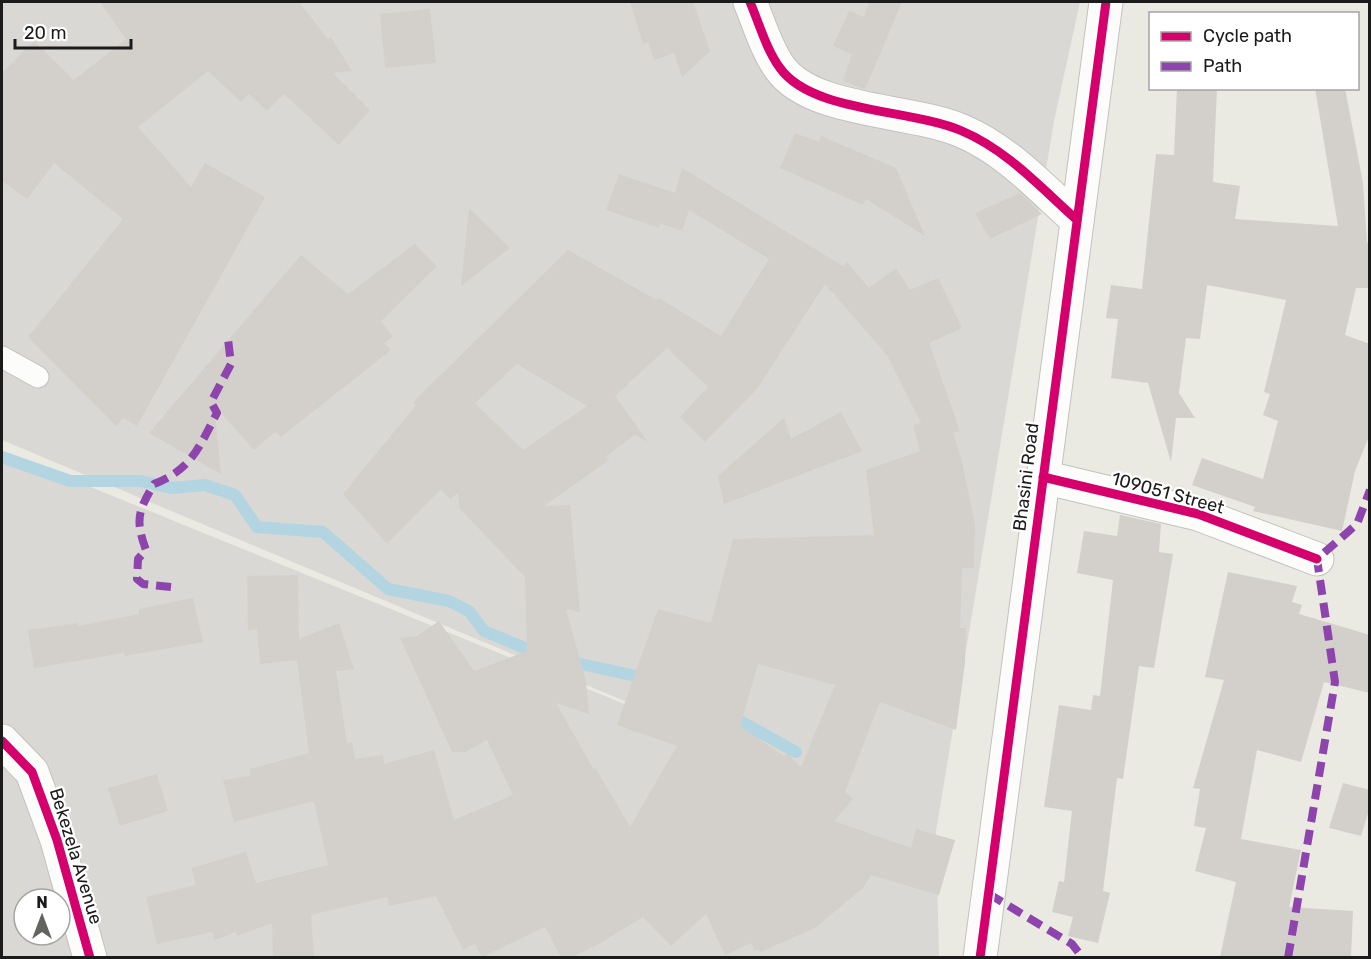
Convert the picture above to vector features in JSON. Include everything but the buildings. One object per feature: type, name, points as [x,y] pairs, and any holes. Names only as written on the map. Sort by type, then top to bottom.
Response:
[{"type":"street","points":[[750,2],[770,50],[791,80],[806,90],[831,99],[932,121],[961,130],[987,143],[1007,158],[1077,220]]},
{"type":"street","name":"Bhasini Road","points":[[980,957],[1106,2]]},
{"type":"street","name":"109051 Street","points":[[1043,477],[1198,514],[1317,559]]},
{"type":"street","name":"Bekezela Avenue","points":[[2,741],[32,772],[57,840],[90,957]]},
{"type":"lane","points":[[2,357],[38,377]]},
{"type":"shaded area","points":[[2,2],[1080,2],[1054,121],[936,831],[939,957],[2,957],[2,451],[851,796],[2,440]]},
{"type":"waterway","points":[[2,457],[70,481],[141,481],[171,488],[205,485],[235,495],[257,527],[323,532],[388,589],[449,601],[469,611],[484,631],[542,655]]},
{"type":"waterway","points":[[567,661],[650,679]]},
{"type":"waterway","points":[[729,715],[796,752]]},
{"type":"marked path","points":[[171,587],[143,584],[137,579],[138,559],[146,550],[140,531],[140,516],[144,501],[154,484],[167,478],[186,464],[193,456],[217,413],[211,402],[231,364],[228,339]]},
{"type":"marked path","points":[[1288,958],[1335,682],[1317,559],[1357,524],[1370,490]]},
{"type":"marked path","points":[[989,894],[1072,944],[1083,958]]},
{"type":"cycle path","points":[[750,2],[775,61],[795,83],[815,94],[838,102],[917,118],[962,131],[1009,159],[1077,220]]},
{"type":"cycle path","points":[[980,958],[1106,2]]},
{"type":"cycle path","points":[[1043,477],[1198,514],[1317,559]]},
{"type":"cycle path","points":[[2,741],[32,772],[57,840],[90,958]]}]
